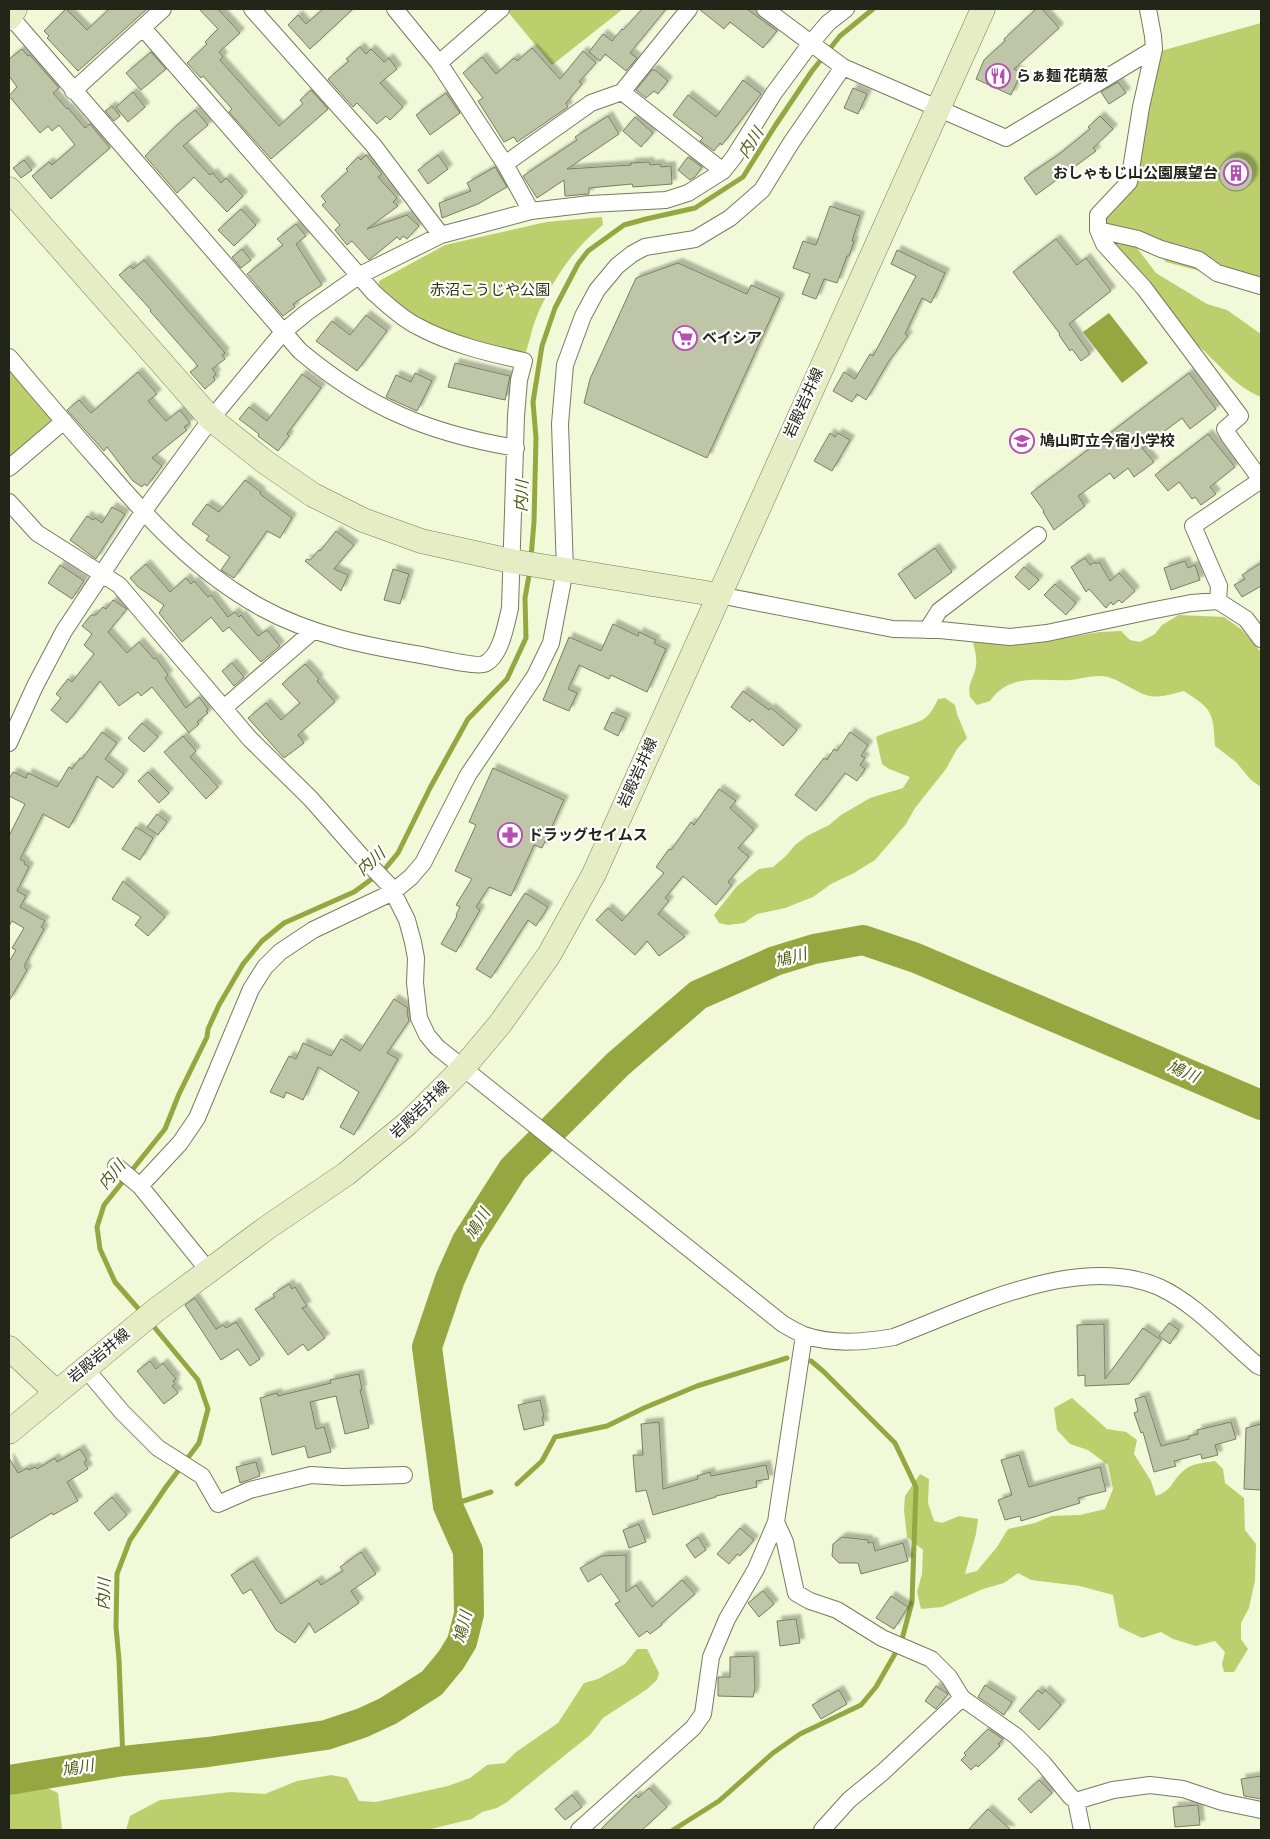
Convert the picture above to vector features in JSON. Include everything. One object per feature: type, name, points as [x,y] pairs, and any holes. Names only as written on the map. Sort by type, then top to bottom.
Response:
[{"type":"main road","name":"岩殿岩井線","points":[[9,1432],[156,1310],[305,1200],[346,1174],[408,1124],[462,1068],[500,1024],[549,955],[594,874],[983,9]]},
{"type":"main road","points":[[9,189],[211,419],[265,462],[314,495],[363,520],[421,541],[511,561],[719,595]]},
{"type":"main road","points":[[9,1348],[56,1392]]},
{"type":"street","points":[[74,91],[163,9]]},
{"type":"street","points":[[395,9],[439,63],[505,164],[531,212]]},
{"type":"street","points":[[439,63],[500,9]]},
{"type":"street","points":[[505,164],[591,103],[622,92],[689,9]]},
{"type":"street","points":[[765,9],[843,67],[1006,138],[1154,49]]},
{"type":"street","points":[[9,743],[35,686],[64,631],[143,512],[211,419],[283,332],[306,313],[360,276],[441,235],[531,212],[590,204],[666,200],[688,193],[723,171],[739,150],[774,93],[811,43],[828,23],[846,9]]},
{"type":"street","points":[[1148,9],[1154,36],[1154,49],[1141,107],[1129,182],[1098,215],[1098,230],[1104,244],[1144,288],[1240,416],[1226,429],[1261,480],[1193,526],[1219,586],[1218,600]]},
{"type":"street","points":[[263,12],[374,146],[441,235]]},
{"type":"street","points":[[11,14],[74,91],[300,351],[324,371],[388,411],[450,435],[516,448]]},
{"type":"street","points":[[9,357],[143,512],[195,564],[230,589],[264,609],[313,631],[391,650],[483,665],[493,659],[504,633],[510,608],[519,380],[524,361],[449,340],[416,326],[391,308],[374,293],[143,28]]},
{"type":"street","points":[[140,1186],[180,1143],[197,1118],[251,989],[265,967],[280,952],[313,930],[392,889],[411,877],[423,863],[468,775],[535,676],[551,643],[565,570],[560,400],[565,365],[583,316],[597,290],[617,266],[645,246],[694,240],[730,218],[762,190],[791,143],[843,67]]},
{"type":"street","points":[[622,92],[723,171]]},
{"type":"street","points":[[1098,230],[1138,239],[1161,249],[1199,260],[1217,273],[1261,286]]},
{"type":"street","points":[[9,468],[64,421]]},
{"type":"street","points":[[9,502],[37,532],[119,585],[225,707],[250,739],[311,799],[392,889],[407,920],[413,942],[416,958],[415,983],[419,1018],[437,1047],[783,1324],[804,1335],[853,1342],[894,1337],[1022,1288],[1096,1275],[1113,1276],[1139,1280],[1174,1296],[1261,1367]]},
{"type":"street","points":[[927,630],[939,612],[1038,536]]},
{"type":"street","points":[[719,595],[893,628],[940,630],[1010,637],[1047,633],[1166,608],[1218,600],[1246,619],[1261,639]]},
{"type":"street","points":[[225,707],[313,631]]},
{"type":"street","points":[[116,1166],[140,1186],[208,1270]]},
{"type":"street","points":[[579,1830],[693,1728],[703,1714],[711,1657],[727,1618],[756,1570],[776,1522],[804,1335]]},
{"type":"street","points":[[86,1368],[122,1412],[158,1448],[202,1476],[218,1504],[250,1490],[311,1475],[343,1477],[404,1475]]},
{"type":"street","points":[[776,1522],[785,1542],[796,1593],[810,1601],[837,1610],[882,1638],[931,1659],[948,1677],[962,1698],[1016,1736],[1043,1763],[1070,1796],[1076,1800],[1082,1830]]},
{"type":"street","points":[[822,1830],[848,1800],[884,1772],[962,1698]]},
{"type":"street","points":[[1076,1800],[1114,1790],[1150,1785],[1183,1790],[1222,1802],[1261,1810]]},
{"type":"green space","points":[[511,9],[623,9],[552,65],[508,12]]},
{"type":"green space","points":[[1261,23],[1261,287],[1166,262],[1135,229],[1107,228],[1104,219],[1136,183],[1146,108],[1161,51]]},
{"type":"green space","name":"赤沼こうじや公園","points":[[602,217],[603,225],[574,253],[551,287],[533,326],[526,352],[466,339],[446,331],[409,312],[392,299],[379,285],[379,281],[445,245],[546,222]]},
{"type":"green space","points":[[1110,238],[1134,244],[1156,273],[1207,304],[1227,310],[1261,334],[1261,397],[1245,389],[1232,379],[1182,329]]},
{"type":"green space","points":[[9,366],[52,418],[53,423],[9,461]]},
{"type":"green space","points":[[1179,615],[1224,617],[1241,629],[1261,652],[1261,787],[1251,780],[1236,762],[1215,746],[1210,713],[1201,703],[1184,691],[1165,696],[1151,696],[1108,677],[1098,676],[1070,680],[1026,680],[1016,682],[998,692],[990,701],[977,705],[970,697],[970,684],[976,663],[973,642],[1028,644],[1100,632],[1121,631],[1130,640],[1140,642],[1155,634],[1162,625]]},
{"type":"green space","points":[[945,698],[955,705],[967,738],[957,749],[946,769],[915,808],[906,824],[875,860],[831,884],[813,897],[785,908],[757,914],[744,923],[728,925],[719,923],[714,915],[737,886],[759,869],[773,867],[807,836],[829,825],[841,815],[870,798],[903,788],[910,777],[889,769],[882,764],[876,737],[921,721],[933,709],[938,699]]},
{"type":"green space","points":[[1072,1398],[1107,1429],[1126,1432],[1137,1440],[1134,1454],[1151,1481],[1156,1496],[1169,1488],[1178,1476],[1189,1467],[1215,1461],[1223,1469],[1225,1483],[1244,1498],[1245,1530],[1256,1544],[1255,1580],[1249,1608],[1241,1623],[1241,1639],[1248,1649],[1234,1672],[1224,1672],[1222,1664],[1225,1652],[1215,1641],[1196,1646],[1173,1639],[1161,1632],[1142,1638],[1119,1627],[1113,1595],[1080,1586],[1031,1580],[1018,1573],[1004,1583],[983,1589],[942,1607],[921,1609],[917,1592],[922,1574],[923,1550],[907,1537],[904,1510],[905,1496],[920,1474],[929,1479],[928,1503],[934,1521],[942,1523],[959,1516],[978,1519],[976,1534],[965,1574],[977,1571],[997,1547],[1008,1529],[1035,1523],[1051,1516],[1080,1515],[1105,1509],[1113,1489],[1108,1465],[1088,1450],[1070,1444],[1057,1430],[1054,1408]]},
{"type":"green space","points":[[637,1649],[647,1649],[659,1673],[657,1680],[646,1690],[603,1718],[590,1735],[507,1802],[497,1808],[482,1812],[472,1819],[427,1830],[126,1830],[130,1816],[160,1800],[231,1792],[265,1794],[297,1781],[331,1775],[347,1778],[359,1801],[376,1802],[448,1786],[470,1778],[487,1765],[505,1763],[516,1752],[558,1723],[584,1683],[598,1679],[625,1664]]},
{"type":"green space","points":[[41,1785],[58,1793],[62,1829],[64,1830],[9,1830],[9,1788]]},
{"type":"shaded area","points":[[1109,313],[1148,363],[1122,383],[1083,332]]},
{"type":"building","points":[[66,9],[87,30],[109,9],[147,9],[78,71],[47,38],[49,36],[44,31]]},
{"type":"building","points":[[199,9],[218,9],[240,33],[219,52],[223,57],[220,60],[279,126],[303,104],[300,100],[311,90],[328,109],[271,159],[229,112],[232,109],[203,76],[201,78],[187,63],[207,44],[205,42],[218,29]]},
{"type":"building","points":[[323,9],[353,9],[310,49],[288,25],[298,15],[306,24]]},
{"type":"building","points":[[642,9],[666,9],[630,53],[637,58],[626,71],[605,54],[600,61],[589,52],[603,34],[612,41]]},
{"type":"building","points":[[699,9],[747,9],[777,31],[763,48],[730,22],[724,29]]},
{"type":"building","points":[[1036,9],[1042,9],[1059,28],[1014,69],[1021,73],[1011,95],[976,79],[984,60]]},
{"type":"building","points":[[360,47],[366,54],[371,49],[384,62],[389,58],[397,69],[380,83],[403,107],[390,120],[386,116],[377,124],[357,103],[353,107],[328,79],[349,61],[346,59]]},
{"type":"building","points":[[532,48],[560,79],[583,51],[596,63],[579,82],[582,84],[566,103],[568,107],[517,142],[514,137],[504,142],[478,101],[483,98],[463,73],[482,57],[496,74],[514,58],[517,61]]},
{"type":"building","points":[[22,49],[28,56],[30,55],[59,88],[53,93],[67,109],[85,128],[90,124],[110,148],[51,199],[32,176],[49,162],[52,165],[75,145],[59,125],[52,131],[48,126],[40,133],[9,96],[17,87],[9,76],[9,59]]},
{"type":"building","points":[[151,52],[166,69],[141,90],[126,73]]},
{"type":"building","points":[[652,70],[655,70],[668,81],[658,94],[654,91],[646,98],[636,90]]},
{"type":"building","points":[[743,80],[761,94],[722,145],[720,143],[714,151],[700,141],[703,138],[673,115],[688,95],[716,117]]},
{"type":"building","points":[[1118,82],[1126,93],[1109,104],[1101,92]]},
{"type":"building","points":[[853,88],[867,94],[858,114],[844,108]]},
{"type":"building","points":[[133,92],[145,107],[128,122],[116,107]]},
{"type":"building","points":[[446,93],[460,113],[430,135],[416,115]]},
{"type":"building","points":[[112,106],[120,116],[114,121],[105,111]]},
{"type":"building","points":[[195,110],[208,125],[183,146],[210,175],[213,173],[221,183],[226,178],[243,196],[227,212],[194,177],[177,193],[145,156]]},
{"type":"building","points":[[608,116],[619,134],[567,169],[649,162],[650,165],[660,164],[661,167],[671,166],[672,184],[633,187],[632,184],[589,188],[589,194],[565,196],[564,180],[537,198],[523,176],[577,140],[575,137]]},
{"type":"building","points":[[1100,116],[1113,129],[1093,148],[1096,151],[1036,195],[1024,178],[1058,155],[1090,129],[1088,127]]},
{"type":"building","points":[[635,117],[653,133],[641,147],[623,131]]},
{"type":"building","points":[[366,155],[382,174],[378,177],[397,198],[393,202],[398,206],[367,229],[407,215],[419,226],[407,239],[403,236],[400,240],[397,237],[369,260],[352,241],[347,245],[335,230],[340,225],[322,205],[326,202],[321,196],[348,171],[346,169],[358,157],[361,160]]},
{"type":"building","points":[[438,155],[448,169],[428,184],[418,170]]},
{"type":"building","points":[[688,157],[702,167],[695,177],[690,180],[678,170]]},
{"type":"building","name":"おしゃもじ山公園展望台","points":[[1236,157],[1248,162],[1253,174],[1248,186],[1236,191],[1224,186],[1219,174],[1224,162]]},
{"type":"building","points":[[24,160],[32,170],[21,178],[13,168]]},
{"type":"building","points":[[495,167],[507,187],[478,204],[442,218],[439,203],[471,191],[467,183]]},
{"type":"building","points":[[830,206],[860,216],[849,256],[847,256],[837,283],[824,279],[816,299],[802,294],[810,274],[793,268],[803,241],[816,245]]},
{"type":"building","points":[[241,209],[256,225],[234,246],[218,230]]},
{"type":"building","points":[[296,224],[306,236],[296,244],[322,285],[293,304],[295,307],[283,316],[247,274],[283,245],[277,239]]},
{"type":"building","points":[[1056,239],[1077,265],[1086,258],[1111,291],[1069,324],[1090,354],[1081,361],[1072,349],[1070,351],[1060,334],[1013,272]]},
{"type":"building","points":[[242,249],[251,260],[241,268],[232,257]]},
{"type":"building","points":[[897,250],[945,273],[931,303],[922,298],[905,334],[908,336],[889,361],[866,400],[857,394],[852,402],[833,391],[844,372],[855,379],[870,354],[873,356],[916,276],[891,264]]},
{"type":"building","points":[[144,260],[225,353],[222,355],[225,359],[212,369],[216,374],[213,377],[215,380],[205,389],[190,372],[198,366],[119,275],[130,266],[133,269]]},
{"type":"building","name":"ベイシア","points":[[678,263],[747,294],[751,285],[780,298],[707,458],[584,403],[590,379],[636,278]]},
{"type":"building","points":[[366,315],[387,331],[357,371],[316,341],[332,321],[350,335]]},
{"type":"building","points":[[455,363],[510,376],[505,400],[448,387]]},
{"type":"building","points":[[138,372],[157,394],[148,401],[166,421],[180,410],[190,423],[184,427],[187,430],[152,458],[162,466],[147,486],[144,484],[142,487],[133,481],[107,447],[104,451],[67,410],[79,400],[91,413]]},
{"type":"building","points":[[415,373],[432,381],[417,411],[386,397],[396,375],[411,382]]},
{"type":"building","points":[[1189,373],[1216,409],[1190,429],[1182,418],[1142,448],[1154,462],[1134,477],[1128,468],[1114,479],[1110,473],[1078,496],[1085,506],[1054,530],[1044,511],[1031,493]]},
{"type":"building","points":[[302,374],[321,388],[287,434],[289,436],[278,451],[239,419],[249,407],[267,421]]},
{"type":"building","points":[[830,433],[835,437],[838,433],[850,440],[832,471],[814,461]]},
{"type":"building","points":[[1208,434],[1235,467],[1210,487],[1216,494],[1201,505],[1195,497],[1192,499],[1179,482],[1168,491],[1155,475]]},
{"type":"building","points":[[245,480],[292,518],[280,538],[267,531],[234,578],[221,570],[230,557],[206,540],[209,536],[192,524],[207,504],[219,512]]},
{"type":"building","points":[[112,507],[125,514],[96,559],[70,540],[87,516],[93,520],[95,518],[102,523]]},
{"type":"building","points":[[336,531],[354,545],[334,569],[348,575],[341,591],[305,561],[307,559],[310,560],[320,551]]},
{"type":"building","points":[[935,548],[952,572],[915,599],[898,574]]},
{"type":"building","points":[[1085,558],[1090,565],[1099,562],[1110,581],[1119,573],[1135,591],[1122,603],[1119,600],[1113,605],[1111,602],[1106,608],[1089,589],[1086,592],[1071,567]]},
{"type":"building","points":[[1185,561],[1188,568],[1195,565],[1200,580],[1171,590],[1164,568]]},
{"type":"building","points":[[1261,563],[1261,586],[1242,597],[1234,585],[1245,579],[1242,575]]},
{"type":"building","points":[[146,564],[170,592],[186,578],[191,584],[194,581],[208,597],[211,595],[228,617],[235,612],[239,617],[241,615],[258,636],[267,630],[280,646],[261,662],[229,627],[223,632],[211,617],[182,642],[159,613],[164,605],[138,587],[130,578]]},
{"type":"building","points":[[60,565],[84,581],[72,599],[48,583]]},
{"type":"building","points":[[1024,567],[1039,580],[1029,590],[1015,577]]},
{"type":"building","points":[[393,569],[409,574],[400,604],[384,600]]},
{"type":"building","points":[[1055,584],[1076,603],[1066,615],[1044,595]]},
{"type":"building","points":[[113,600],[127,609],[108,632],[127,653],[139,642],[154,659],[156,658],[168,675],[165,678],[186,708],[199,697],[208,709],[206,711],[208,713],[197,722],[199,724],[189,733],[152,687],[141,696],[138,692],[119,706],[100,681],[67,723],[51,710],[61,698],[56,694],[68,679],[72,682],[94,654],[84,645],[92,634],[82,626],[91,615],[96,615],[103,607],[106,609]]},
{"type":"building","points":[[613,624],[638,636],[639,632],[656,640],[654,643],[666,649],[647,692],[611,675],[609,679],[579,665],[568,689],[577,693],[569,711],[543,700],[569,637],[601,651]]},
{"type":"building","points":[[232,663],[244,677],[234,686],[222,671]]},
{"type":"building","points":[[305,664],[319,679],[317,681],[335,702],[298,735],[304,743],[284,758],[248,718],[266,703],[281,720],[300,703],[282,684]]},
{"type":"building","points":[[743,691],[769,710],[771,708],[797,730],[783,746],[752,719],[750,722],[731,707]]},
{"type":"building","points":[[612,712],[626,718],[618,736],[604,729]]},
{"type":"building","points":[[142,723],[158,737],[144,752],[128,738]]},
{"type":"building","points":[[102,732],[117,743],[105,759],[124,774],[113,788],[97,776],[69,828],[43,814],[20,859],[29,867],[17,891],[26,896],[20,907],[45,921],[41,927],[44,929],[25,964],[27,970],[9,1001],[9,962],[16,950],[12,948],[24,928],[12,921],[9,926],[9,836],[25,804],[9,796],[9,779],[13,772],[26,778],[28,773],[57,787],[69,767],[72,769],[80,758],[82,759]]},
{"type":"building","points":[[850,732],[868,745],[861,756],[865,758],[860,765],[865,769],[857,781],[845,773],[816,811],[795,795],[824,758],[827,760],[834,749],[837,751]]},
{"type":"building","points":[[183,736],[196,751],[190,757],[218,787],[206,799],[164,752]]},
{"type":"building","name":"ドラッグセイムス","points":[[493,768],[564,800],[542,848],[534,845],[511,896],[489,887],[476,907],[480,910],[456,952],[441,944],[457,916],[460,907],[456,905],[472,879],[455,871],[476,825],[469,822]]},
{"type":"building","points":[[148,772],[169,793],[159,803],[138,781]]},
{"type":"building","points":[[719,789],[736,801],[730,808],[754,830],[738,848],[749,857],[728,882],[732,885],[716,905],[683,876],[665,898],[669,901],[658,914],[685,937],[659,956],[647,941],[635,955],[596,920],[608,908],[622,921],[664,873],[656,867],[691,822],[694,825]]},
{"type":"building","points":[[157,814],[167,822],[158,835],[147,827]]},
{"type":"building","points":[[136,827],[153,838],[140,860],[122,849]]},
{"type":"building","points":[[123,881],[165,917],[148,936],[135,925],[141,917],[112,899]]},
{"type":"building","points":[[525,893],[548,907],[536,926],[528,920],[491,978],[476,969]]},
{"type":"building","points":[[394,999],[408,1008],[409,1021],[387,1053],[398,1059],[354,1135],[340,1127],[359,1092],[318,1067],[303,1100],[286,1092],[284,1098],[270,1092],[289,1056],[296,1059],[303,1043],[331,1056],[341,1039],[360,1051]]},
{"type":"building","points":[[289,1284],[292,1289],[295,1287],[307,1306],[302,1308],[325,1338],[308,1351],[303,1344],[288,1355],[255,1309],[275,1297],[273,1294]]},
{"type":"building","points":[[195,1298],[216,1329],[223,1325],[226,1328],[236,1322],[260,1359],[250,1366],[238,1349],[221,1360],[185,1305]]},
{"type":"building","points":[[1169,1323],[1179,1330],[1170,1344],[1159,1336]]},
{"type":"building","points":[[1104,1324],[1105,1379],[1143,1328],[1161,1340],[1129,1384],[1085,1386],[1085,1375],[1078,1376],[1077,1325]]},
{"type":"building","points":[[150,1361],[156,1369],[163,1363],[176,1379],[173,1381],[175,1384],[172,1386],[178,1393],[164,1404],[137,1371]]},
{"type":"building","points":[[359,1374],[362,1390],[360,1390],[369,1428],[345,1434],[336,1396],[310,1402],[316,1429],[324,1427],[331,1452],[308,1458],[305,1446],[272,1455],[260,1398],[277,1393],[278,1396],[331,1383],[330,1380]]},
{"type":"building","points":[[1145,1396],[1161,1446],[1189,1439],[1189,1436],[1198,1434],[1197,1430],[1231,1422],[1236,1439],[1215,1445],[1218,1455],[1202,1459],[1201,1454],[1174,1461],[1176,1466],[1154,1472],[1143,1432],[1141,1433],[1134,1413],[1138,1411],[1135,1399]]},
{"type":"building","points":[[540,1400],[544,1425],[524,1430],[518,1405]]},
{"type":"building","points":[[659,1422],[663,1489],[698,1479],[697,1476],[710,1472],[711,1476],[766,1465],[769,1479],[756,1481],[757,1487],[716,1496],[653,1515],[646,1490],[636,1492],[633,1455],[643,1455],[641,1424]]},
{"type":"building","points":[[1261,1424],[1261,1490],[1244,1489],[1246,1428]]},
{"type":"building","points":[[80,1449],[87,1460],[84,1462],[88,1469],[67,1482],[78,1501],[53,1515],[52,1513],[9,1539],[9,1458],[18,1473],[28,1468],[29,1470],[35,1467],[37,1469],[55,1458],[57,1462]]},
{"type":"building","points":[[1019,1455],[1029,1487],[1100,1467],[1106,1491],[1078,1498],[1080,1503],[1021,1521],[1020,1516],[1005,1520],[998,1500],[1012,1495],[1001,1460]]},
{"type":"building","points":[[256,1462],[260,1476],[240,1483],[236,1467]]},
{"type":"building","points":[[112,1497],[127,1515],[109,1531],[94,1513]]},
{"type":"building","points":[[639,1524],[646,1542],[629,1548],[623,1530]]},
{"type":"building","points":[[740,1528],[754,1540],[740,1556],[737,1554],[729,1564],[717,1554]]},
{"type":"building","points":[[698,1537],[706,1550],[695,1558],[686,1545]]},
{"type":"building","points":[[842,1537],[868,1540],[868,1543],[873,1542],[875,1551],[903,1543],[908,1561],[861,1574],[858,1563],[839,1563],[832,1556],[833,1544]]},
{"type":"building","points":[[361,1552],[376,1574],[351,1591],[359,1603],[315,1633],[309,1623],[295,1643],[276,1630],[251,1589],[243,1594],[231,1575],[253,1561],[281,1604],[318,1580],[321,1585],[343,1571],[340,1567]]},
{"type":"building","points":[[626,1555],[626,1592],[636,1585],[652,1607],[682,1580],[695,1594],[662,1625],[650,1634],[647,1631],[639,1637],[615,1604],[620,1601],[601,1574],[588,1582],[580,1568],[602,1556]]},
{"type":"building","points":[[763,1591],[774,1604],[759,1617],[748,1603]]},
{"type":"building","points":[[891,1596],[908,1607],[894,1629],[876,1618]]},
{"type":"building","points":[[796,1619],[800,1643],[780,1646],[777,1621]]},
{"type":"building","points":[[754,1656],[755,1689],[753,1697],[718,1696],[718,1677],[730,1677],[730,1657]]},
{"type":"building","points":[[985,1685],[1012,1702],[1004,1715],[978,1697]]},
{"type":"building","points":[[936,1686],[948,1694],[936,1709],[925,1701]]},
{"type":"building","points":[[839,1690],[847,1704],[821,1719],[812,1705]]},
{"type":"building","points":[[1038,1690],[1042,1694],[1045,1690],[1061,1705],[1039,1730],[1019,1711]]},
{"type":"building","points":[[988,1729],[1003,1739],[998,1744],[1000,1746],[978,1767],[976,1765],[971,1770],[961,1760],[966,1755],[964,1753]]},
{"type":"building","points":[[1261,1776],[1261,1799],[1244,1796],[1241,1779]]},
{"type":"building","points":[[1039,1780],[1052,1793],[1031,1813],[1018,1799]]},
{"type":"building","points":[[649,1788],[667,1807],[642,1830],[600,1830],[636,1795],[638,1798]]},
{"type":"building","points":[[572,1795],[582,1807],[565,1820],[555,1809]]},
{"type":"building","points":[[1198,1805],[1200,1825],[1175,1827],[1173,1807]]},
{"type":"building","points":[[988,1809],[1011,1830],[968,1830]]},
{"type":"waterway","name":"内川","points":[[531,557],[534,522],[536,438],[533,402],[542,346],[555,308],[578,264],[588,251],[624,225],[695,208],[743,177],[812,71],[840,36],[873,9]]},
{"type":"waterway","name":"内川","points":[[143,1314],[115,1282],[100,1249],[97,1227],[104,1205],[165,1129],[179,1094],[207,1037],[208,1029],[219,1005],[243,964],[262,941],[284,923],[354,892],[384,870],[398,853],[430,788],[468,719],[507,679],[526,638],[525,598],[530,570]]},
{"type":"waterway","name":"鳩川","points":[[9,1780],[123,1761],[208,1752],[326,1735],[362,1723],[388,1711],[432,1683],[451,1660],[462,1642],[469,1614],[468,1551],[448,1506],[427,1347],[450,1279],[467,1241],[513,1169],[618,1064],[698,995],[775,961],[814,949],[863,940],[916,958],[1261,1105]]},
{"type":"waterway","name":"内川","points":[[123,1761],[116,1627],[117,1574],[130,1540],[199,1443],[208,1409],[198,1380],[150,1322]]},
{"type":"waterway","points":[[517,1484],[542,1461],[555,1437],[607,1426],[697,1386],[787,1358]]},
{"type":"waterway","points":[[811,1361],[895,1443],[916,1487],[912,1602],[902,1639]]},
{"type":"waterway","points":[[448,1506],[491,1492]]},
{"type":"waterway","points":[[673,1830],[719,1801],[773,1753],[800,1734],[861,1705],[876,1687],[896,1652]]},
{"type":"place","name":"らぁ麺 花萌葱","points":[[998,76]]},
{"type":"place","name":"おしゃもじ山公園展望台","points":[[1236,173]]},
{"type":"place","name":"ベイシア","points":[[685,338]]},
{"type":"place","name":"鳩山町立今宿小学校","points":[[1022,441]]},
{"type":"place","name":"ドラッグセイムス","points":[[510,835]]}]
